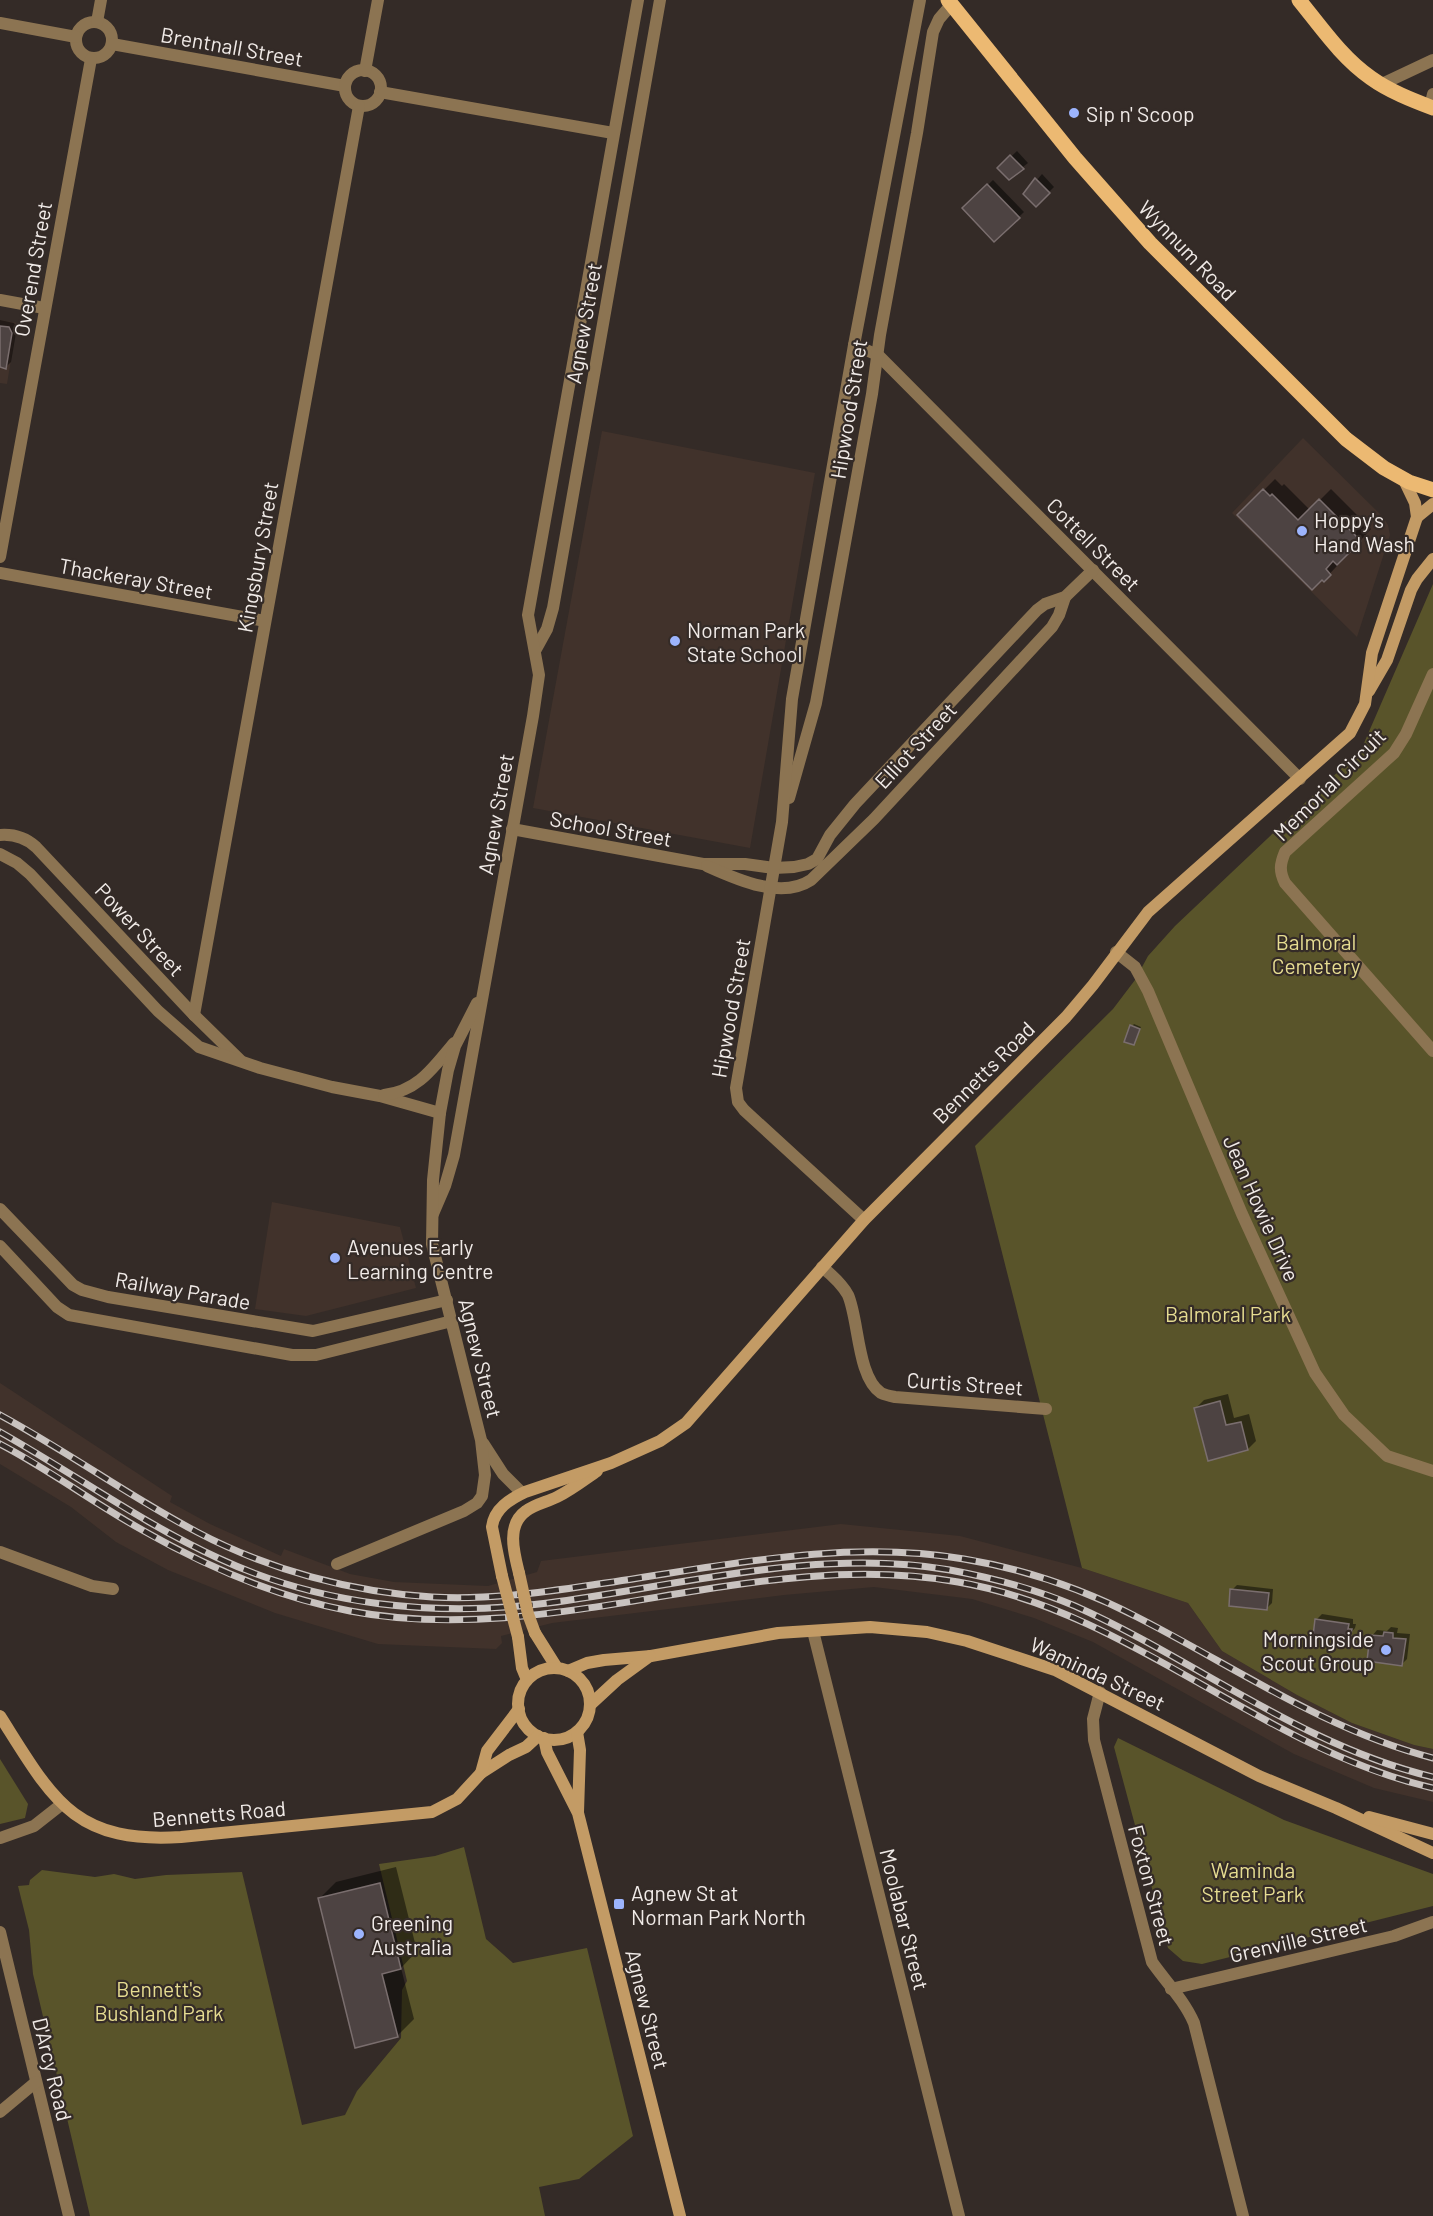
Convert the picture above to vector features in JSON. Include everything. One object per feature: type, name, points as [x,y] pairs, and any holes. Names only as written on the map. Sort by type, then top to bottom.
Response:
[{"type":"main road","points":[[1299,0],[1352,62],[1380,85],[1432,103]]},
{"type":"main road","name":"Wynnum Road","points":[[949,2],[1082,167],[1150,243],[1346,439],[1403,478],[1433,490]]},
{"type":"main road","points":[[1403,478],[1415,503],[1417,517]]},
{"type":"main road","points":[[1417,517],[1433,504]]},
{"type":"main road","name":"Bennetts Road","points":[[1368,692],[1372,653],[1417,517]]},
{"type":"main road","name":"Bennetts Road","points":[[527,1680],[522,1668],[518,1637],[493,1535],[493,1521],[497,1512],[522,1493],[611,1462],[660,1441],[686,1423],[864,1220],[1066,1017],[1148,912],[1350,733],[1358,721],[1368,692],[1387,660],[1416,579],[1433,559]]},
{"type":"main road","name":"Bennetts Road","points":[[563,1670],[535,1633],[528,1614],[513,1537],[516,1525],[523,1514],[565,1492],[611,1462]]},
{"type":"main road","name":"Waminda Street","points":[[563,1670],[621,1657],[651,1656],[778,1633],[870,1627],[927,1632],[1008,1653],[1056,1670],[1259,1776],[1336,1808],[1433,1853]]},
{"type":"main road","name":"Waminda Street","points":[[591,1704],[618,1680],[651,1656]]},
{"type":"main road","points":[[546,1669],[563,1670],[585,1684],[591,1704],[584,1724],[577,1732],[567,1738],[555,1740],[541,1737],[529,1730],[522,1720],[519,1709],[522,1689],[527,1680],[546,1669]]},
{"type":"main road","name":"Bennetts Road","points":[[481,1773],[487,1751],[519,1709]]},
{"type":"main road","name":"Bennetts Road","points":[[0,1716],[38,1775],[62,1804],[78,1818],[115,1834],[143,1838],[181,1837],[424,1814],[440,1809],[457,1799],[481,1773],[541,1737]]},
{"type":"main road","name":"Agnew Street","points":[[577,1732],[580,1750],[578,1813]]},
{"type":"main road","name":"Agnew Street","points":[[541,1737],[578,1813],[680,2216]]},
{"type":"main road","name":"Waminda Street","points":[[1336,1808],[1433,1834]]},
{"type":"street","points":[[97,22],[101,0]]},
{"type":"street","points":[[365,70],[378,0]]},
{"type":"street","name":"Agnew Street","points":[[433,1214],[446,1186],[453,1162],[476,1045],[484,985],[539,675],[528,615],[638,0]]},
{"type":"street","name":"Agnew Street","points":[[536,649],[547,629],[553,608],[660,0]]},
{"type":"street","name":"Hipwood Street","points":[[864,1220],[744,1110],[737,1099],[738,1073],[782,822],[792,699],[854,345],[920,0]]},
{"type":"street","name":"Hipwood Street","points":[[782,822],[816,704],[933,33],[949,2]]},
{"type":"street","points":[[97,22],[108,28],[112,44],[106,54],[90,59],[80,53],[76,45],[76,37],[85,24],[97,22]]},
{"type":"street","points":[[0,23],[76,37]]},
{"type":"street","name":"Brentnall Street","points":[[112,44],[345,86]]},
{"type":"street","name":"Overend Street","points":[[0,557],[90,59]]},
{"type":"street","points":[[1380,85],[1433,60]]},
{"type":"street","points":[[365,70],[377,78],[380,92],[372,104],[359,106],[348,99],[345,86],[352,74],[365,70]]},
{"type":"street","points":[[380,92],[613,133]]},
{"type":"street","name":"Kingsbury Street","points":[[194,1015],[359,106]]},
{"type":"street","points":[[0,300],[45,308]]},
{"type":"street","name":"Cottell Street","points":[[854,345],[878,356],[1300,779]]},
{"type":"street","name":"Elliot Street","points":[[774,868],[801,866],[817,859],[830,835],[855,804],[1036,610],[1045,603],[1065,597],[1093,570]]},
{"type":"street","name":"Thackeray Street","points":[[0,573],[265,621]]},
{"type":"street","name":"Elliot Street","points":[[771,887],[790,890],[816,877],[874,819],[1052,627],[1065,597]]},
{"type":"street","name":"Memorial Circuit","points":[[1433,674],[1406,734],[1394,753],[1285,852],[1280,865],[1281,876],[1285,883],[1433,1050]]},
{"type":"street","name":"School Street","points":[[512,829],[703,864],[745,864],[774,868]]},
{"type":"street","name":"Power Street","points":[[0,835],[26,839],[36,847],[194,1015],[244,1064]]},
{"type":"street","name":"Power Street","points":[[0,854],[17,863],[30,874],[150,1003],[189,1040],[203,1049],[244,1064],[332,1087],[380,1096],[440,1113]]},
{"type":"street","name":"School Street","points":[[703,864],[740,881],[771,887]]},
{"type":"street","name":"Jean Howie Drive","points":[[1116,952],[1135,967],[1148,991],[1242,1214],[1315,1373],[1344,1415],[1387,1456],[1433,1471]]},
{"type":"street","name":"Agnew Street","points":[[337,1564],[461,1512],[482,1496],[486,1479],[481,1440],[432,1241],[434,1162],[440,1113],[451,1059],[484,985]]},
{"type":"street","name":"Power Street","points":[[380,1096],[398,1093],[414,1085],[429,1072],[464,1031]]},
{"type":"street","name":"Railway Parade","points":[[0,1209],[67,1280],[77,1288],[89,1292],[308,1331],[447,1300]]},
{"type":"street","points":[[0,1246],[57,1307],[69,1315],[302,1356],[316,1355],[452,1321]]},
{"type":"street","name":"Curtis Street","points":[[822,1268],[836,1279],[848,1295],[867,1370],[873,1384],[882,1393],[895,1397],[1046,1409]]},
{"type":"street","points":[[392,1314],[396,1335]]},
{"type":"street","name":"Agnew Street","points":[[481,1440],[503,1474],[522,1493]]},
{"type":"street","points":[[0,1552],[92,1586],[113,1589]]},
{"type":"street","name":"Moolabar Street","points":[[813,1631],[959,2216]]},
{"type":"street","name":"Foxton Street","points":[[1100,1692],[1093,1719],[1094,1740],[1152,1962],[1171,1989],[1186,2005],[1194,2023],[1243,2216]]},
{"type":"street","points":[[0,1838],[34,1826],[62,1804]]},
{"type":"street","name":"Grenville Street","points":[[1171,1989],[1395,1936],[1433,1922]]},
{"type":"street","name":"D'Arcy Road","points":[[0,1932],[69,2216]]},
{"type":"street","points":[[0,2112],[36,2082]]},
{"type":"shaded area","points":[[0,320],[17,323],[7,384],[0,383]]},
{"type":"shaded area","name":"Norman Park State School","points":[[602,431],[815,473],[750,848],[533,808]]},
{"type":"shaded area","points":[[1303,438],[1383,517],[1388,525],[1390,535],[1357,637],[1232,513]]},
{"type":"shaded area","name":"Avenues Early Learning Centre","points":[[272,1202],[400,1227],[416,1288],[306,1316],[255,1309]]},
{"type":"shaded area","points":[[0,1383],[172,1496],[170,1502],[210,1524],[281,1556],[284,1549],[350,1574],[394,1582],[488,1586],[537,1572],[541,1561],[841,1524],[960,1536],[1082,1568],[1188,1603],[1222,1651],[1297,1695],[1352,1723],[1414,1745],[1433,1749],[1433,1802],[1374,1788],[1294,1754],[1093,1642],[1034,1618],[972,1599],[874,1587],[784,1595],[552,1623],[501,1636],[502,1643],[496,1649],[378,1644],[275,1613],[168,1570],[116,1542],[71,1507],[0,1464]]},
{"type":"green space","name":"Balmoral Park","points":[[1433,584],[1433,1749],[1414,1745],[1352,1723],[1297,1695],[1222,1651],[1188,1603],[1082,1568],[975,1146],[1113,1009],[1135,980],[1148,956],[1175,926],[1361,750]]},
{"type":"green space","name":"Waminda Street Park","points":[[1118,1738],[1284,1820],[1433,1874],[1433,1906],[1202,1964],[1183,1961],[1168,1948],[1114,1747]]},
{"type":"green space","points":[[0,1759],[28,1804],[25,1818],[0,1824]]},
{"type":"green space","name":"Bennett's Bushland Park","points":[[464,1847],[486,1939],[513,1963],[587,1948],[633,2136],[579,2179],[539,2187],[545,2216],[90,2216],[33,1974],[29,1930],[18,1886],[29,1885],[30,1880],[42,1870],[95,1877],[114,1874],[135,1879],[166,1875],[242,1872],[302,2125],[345,2115],[357,2091],[401,2038],[402,1990],[407,1981],[379,1864],[435,1856]]},
{"type":"building","points":[[1010,155],[1024,169],[1009,180],[997,168]]},
{"type":"building","points":[[1035,178],[1050,193],[1036,207],[1023,194]]},
{"type":"building","points":[[987,184],[1020,218],[994,242],[962,208]]},
{"type":"building","points":[[0,326],[9,327],[12,333],[6,369],[0,367]]},
{"type":"building","name":"Hoppy's Hand Wash","points":[[1263,489],[1270,496],[1272,494],[1298,520],[1319,499],[1361,541],[1337,565],[1333,561],[1326,569],[1331,575],[1312,590],[1237,515]]},
{"type":"building","points":[[1130,1025],[1140,1029],[1134,1045],[1124,1042]]},
{"type":"building","points":[[1220,1401],[1226,1425],[1241,1422],[1248,1450],[1208,1461],[1194,1408]]},
{"type":"building","points":[[1230,1589],[1269,1593],[1267,1610],[1229,1606]]},
{"type":"building","points":[[1315,1619],[1349,1624],[1348,1629],[1352,1629],[1351,1635],[1347,1635],[1347,1641],[1313,1636]]},
{"type":"building","name":"Morningside Scout Group","points":[[1384,1632],[1393,1633],[1393,1638],[1406,1639],[1402,1666],[1367,1661],[1370,1635],[1383,1636]]},
{"type":"building","name":"Greening Australia","points":[[380,1883],[401,1969],[382,1974],[398,2037],[355,2048],[318,1898]]},
{"type":"railway","points":[[0,1415],[172,1518],[224,1545],[311,1577],[371,1590],[432,1597],[472,1598],[512,1595],[777,1558],[871,1552],[917,1553],[1009,1568],[1053,1581],[1096,1598],[1137,1617],[1318,1714],[1393,1746],[1433,1758]]},
{"type":"railway","points":[[0,1432],[135,1514],[218,1558],[297,1587],[380,1604],[422,1608],[506,1607],[597,1596],[749,1572],[850,1563],[900,1564],[950,1570],[998,1580],[1075,1606],[1164,1651],[1294,1724],[1339,1745],[1385,1763],[1433,1777]]},
{"type":"railway","points":[[0,1444],[126,1521],[218,1569],[296,1598],[350,1611],[426,1619],[502,1618],[806,1577],[882,1575],[958,1582],[1021,1598],[1082,1621],[1140,1650],[1311,1744],[1371,1769],[1433,1788]]},
{"type":"place","name":"Sip n' Scoop","points":[[1074,113]]},
{"type":"place","name":"Hoppy's Hand Wash","points":[[1302,531]]},
{"type":"place","name":"Norman Park State School","points":[[675,641]]},
{"type":"place","name":"Avenues Early Learning Centre","points":[[335,1258]]},
{"type":"place","name":"Morningside Scout Group","points":[[1386,1650]]},
{"type":"place","name":"Agnew St at Norman Park North","points":[[619,1904]]},
{"type":"place","name":"Greening Australia","points":[[359,1934]]},
{"type":"park label","name":"Balmoral Cemetery","points":[[1316,953]]}]
